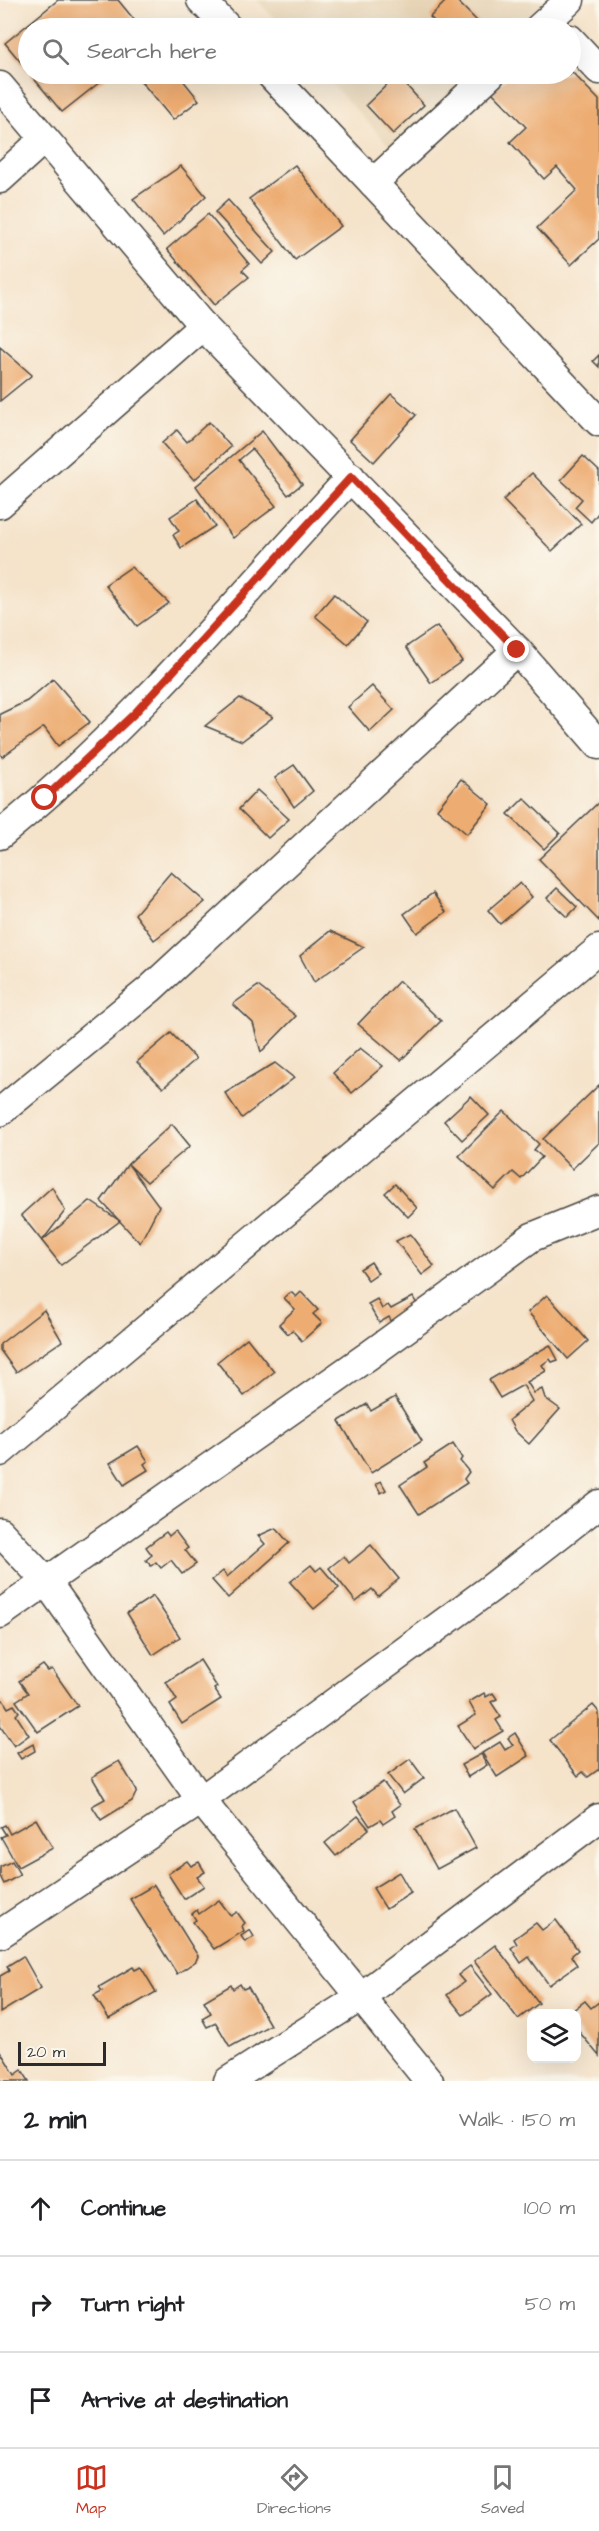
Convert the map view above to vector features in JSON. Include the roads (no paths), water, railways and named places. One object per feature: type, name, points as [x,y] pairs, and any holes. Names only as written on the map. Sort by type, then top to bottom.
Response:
[{"type":"street","points":[[201,0],[218,18]]},
{"type":"street","points":[[581,51],[599,70]]},
{"type":"street","points":[[279,84],[599,422]]},
{"type":"street","points":[[373,183],[480,84]]},
{"type":"street","points":[[0,86],[203,326],[517,650],[599,745]]},
{"type":"street","points":[[0,178],[44,139]]},
{"type":"street","points":[[0,504],[203,326]]},
{"type":"street","points":[[0,835],[45,798],[135,713],[351,477]]},
{"type":"street","points":[[0,1112],[150,989],[517,650]]},
{"type":"street","points":[[0,1452],[599,949]]},
{"type":"street","points":[[0,1614],[368,1356],[532,1237],[599,1210]]},
{"type":"street","points":[[0,1934],[201,1800],[482,1595],[599,1504]]},
{"type":"street","points":[[0,1532],[46,1581],[201,1800],[359,1998],[429,2081]]},
{"type":"street","points":[[228,2081],[359,1998],[599,1818]]}]
